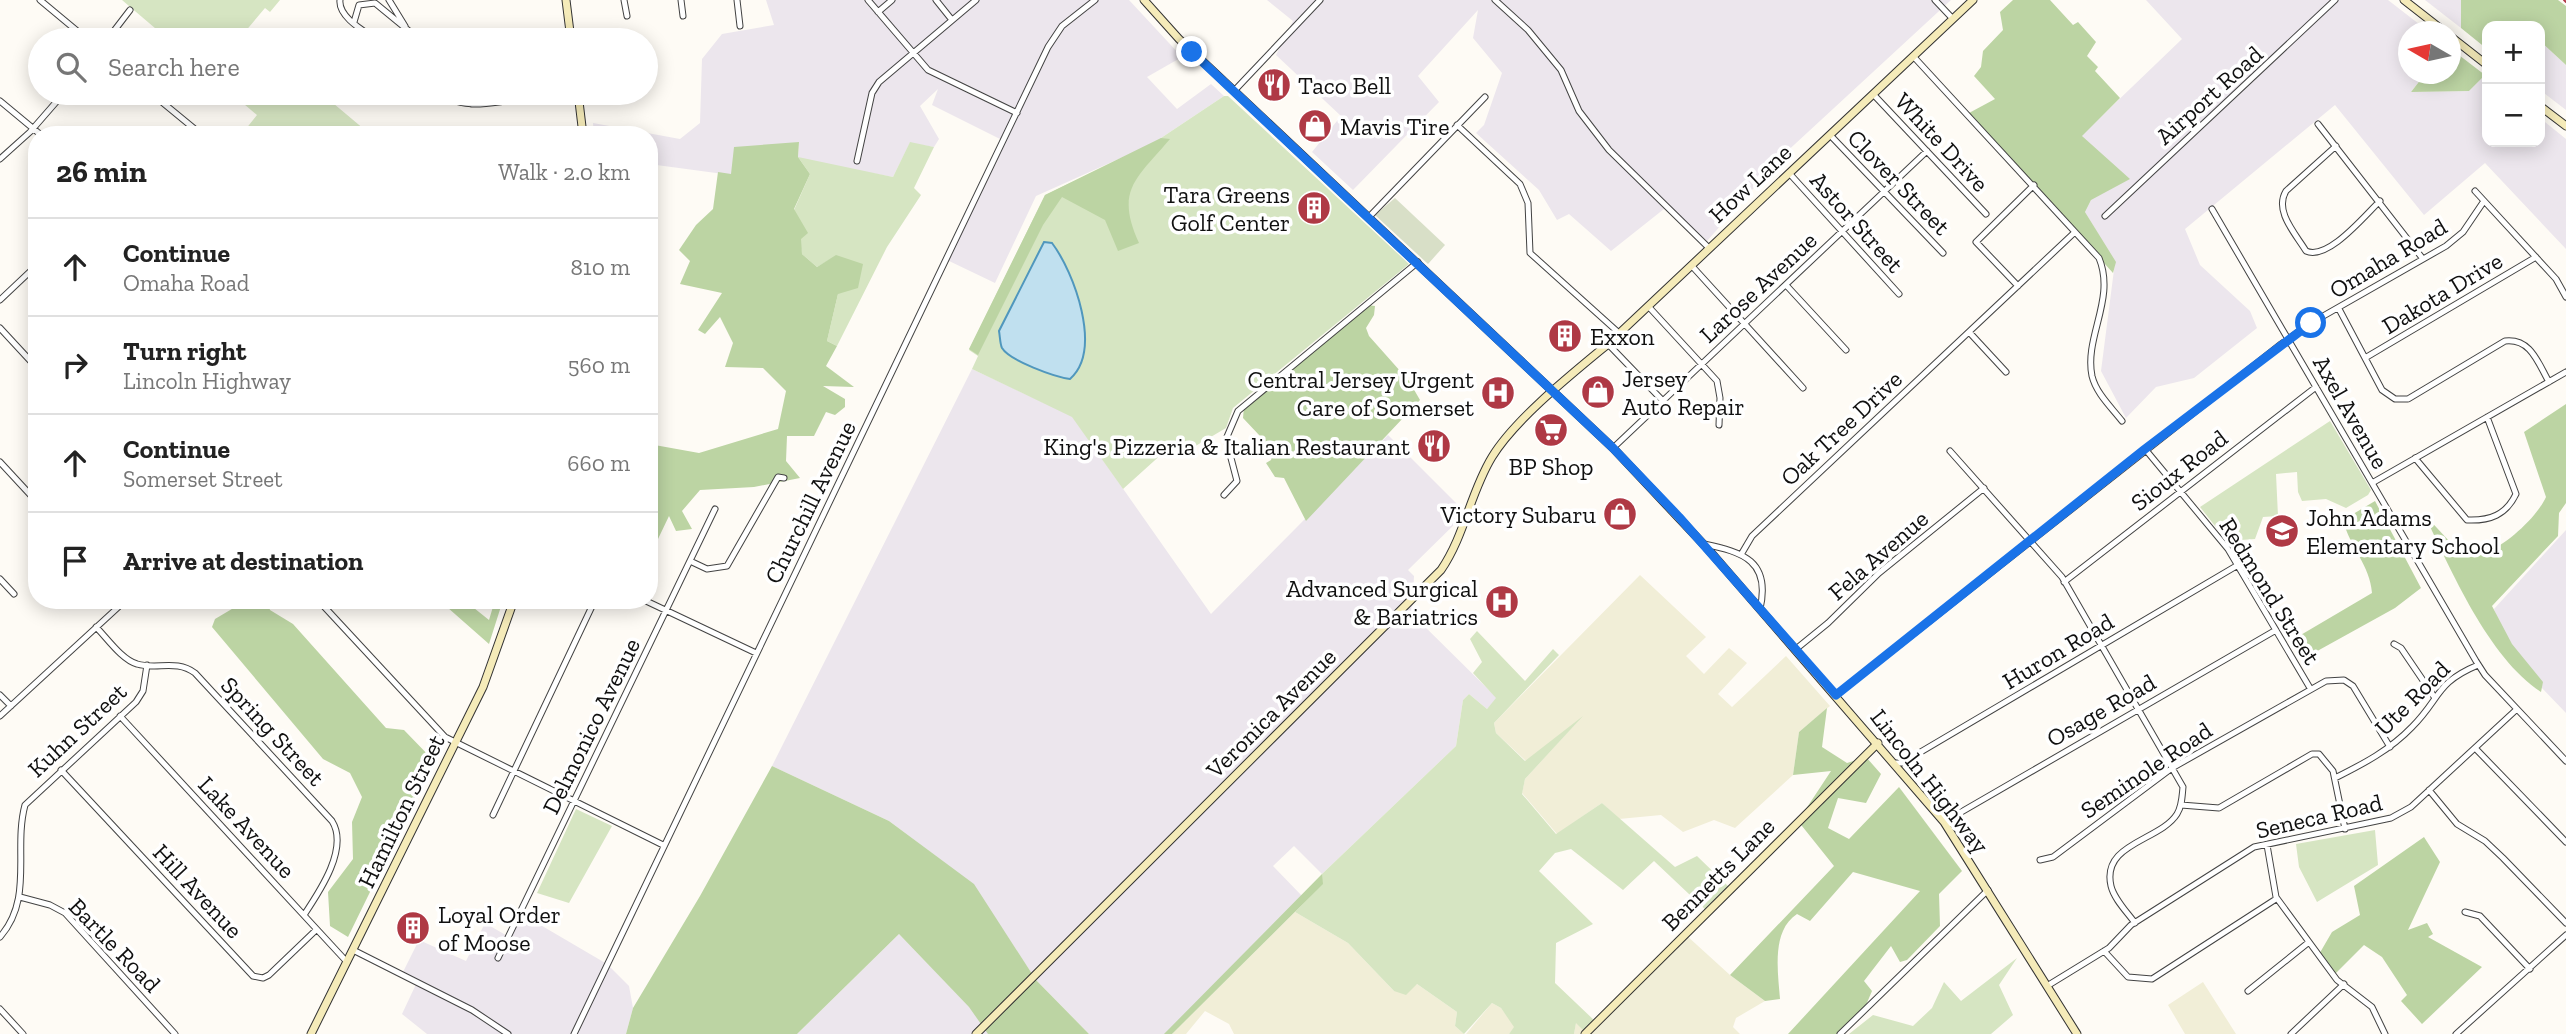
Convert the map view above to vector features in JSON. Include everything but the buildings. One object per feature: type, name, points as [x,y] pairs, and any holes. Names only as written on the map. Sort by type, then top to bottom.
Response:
[{"type":"main road","points":[[566,0],[570,28]]},
{"type":"main road","name":"Lincoln Highway","points":[[1144,0],[1179,39],[1613,448],[1702,543],[1896,763],[1944,822],[2077,1034]]},
{"type":"main road","name":"How Lane","points":[[1552,391],[1619,334],[1973,0]]},
{"type":"main road","points":[[2404,0],[2431,21]]},
{"type":"main road","points":[[2461,44],[2482,61]]},
{"type":"main road","points":[[579,105],[582,126]]},
{"type":"main road","points":[[2545,110],[2566,126]]},
{"type":"main road","name":"Veronica Avenue","points":[[976,1034],[1441,570],[1460,538],[1491,458],[1552,391]]},
{"type":"main road","name":"Hamilton Street","points":[[311,1034],[492,667],[511,609]]},
{"type":"main road","name":"Bennetts Lane","points":[[1585,1034],[1878,743]]},
{"type":"street","points":[[40,0],[74,28]]},
{"type":"street","points":[[340,0],[341,9],[362,28]]},
{"type":"street","points":[[388,0],[406,28]]},
{"type":"street","points":[[624,0],[626,16]]},
{"type":"street","points":[[681,0],[682,16]]},
{"type":"street","points":[[737,0],[740,26]]},
{"type":"street","points":[[868,0],[912,54],[941,78],[1017,113]]},
{"type":"street","points":[[878,12],[892,0]]},
{"type":"street","points":[[936,0],[952,20]]},
{"type":"street","points":[[857,161],[872,93],[879,82],[976,0]]},
{"type":"street","name":"Churchill Avenue","points":[[573,1034],[1055,35],[1096,0]]},
{"type":"street","points":[[1234,91],[1320,0]]},
{"type":"street","points":[[1495,0],[1528,30],[1561,70],[1579,111],[1609,150],[1709,248]]},
{"type":"street","points":[[1935,0],[1953,19]]},
{"type":"street","name":"Airport Road","points":[[2105,215],[2335,0]]},
{"type":"street","points":[[354,22],[359,5],[374,3],[404,28]]},
{"type":"street","points":[[116,28],[130,10]]},
{"type":"street","points":[[1913,56],[2099,258],[2105,282],[2092,375],[2102,396],[2122,421]]},
{"type":"street","name":"White Drive","points":[[1873,94],[1986,214]]},
{"type":"street","points":[[1368,216],[1485,97]]},
{"type":"street","points":[[0,101],[31,126]]},
{"type":"street","points":[[35,126],[53,105]]},
{"type":"street","points":[[166,105],[191,126]]},
{"type":"street","points":[[2318,124],[2423,259]]},
{"type":"street","points":[[1457,125],[1520,184],[1528,203],[1530,253],[1619,334]]},
{"type":"street","points":[[0,159],[28,133]]},
{"type":"street","name":"Clover Street","points":[[1830,135],[1943,253]]},
{"type":"street","points":[[2336,146],[2286,191],[2280,205],[2306,251],[2326,251],[2380,201]]},
{"type":"street","name":"Larose Avenue","points":[[1613,448],[1927,151]]},
{"type":"street","name":"Astor Street","points":[[1789,173],[1899,294]]},
{"type":"street","points":[[2018,286],[1976,242],[2034,185]]},
{"type":"street","points":[[2475,191],[2556,279],[2566,297]]},
{"type":"street","name":"Omaha Road","points":[[1836,695],[2288,339],[2423,259],[2463,232],[2484,201]]},
{"type":"street","name":"Axel Avenue","points":[[2212,209],[2478,665],[2566,761]]},
{"type":"street","name":"Oak Tree Drive","points":[[1742,553],[1752,536],[2075,232]]},
{"type":"street","name":"Dakota Drive","points":[[2365,358],[2536,257]]},
{"type":"street","points":[[1224,495],[1237,481],[1226,439],[1238,411],[1418,262]]},
{"type":"street","points":[[1691,265],[1803,388]]},
{"type":"street","points":[[0,300],[28,274]]},
{"type":"street","points":[[1786,285],[1846,350]]},
{"type":"street","points":[[1648,306],[1718,382],[1718,425]]},
{"type":"street","points":[[2339,309],[2382,390],[2395,399],[2408,399],[2505,341],[2517,340],[2529,346],[2549,382]]},
{"type":"street","points":[[0,328],[28,358]]},
{"type":"street","points":[[1969,332],[2006,372]]},
{"type":"street","points":[[1608,344],[1663,401]]},
{"type":"street","points":[[2372,483],[2566,372]]},
{"type":"street","name":"Sioux Road","points":[[2064,582],[2316,387]]},
{"type":"street","points":[[2415,458],[2458,513],[2467,520],[2485,520],[2509,508],[2515,494],[2487,417]]},
{"type":"street","name":"Redmond Street","points":[[2145,449],[2238,565],[2310,688]]},
{"type":"street","points":[[1950,451],[2064,582],[2183,787],[2181,805],[2167,824],[2122,850],[2110,872],[2110,885],[2135,923]]},
{"type":"street","points":[[0,461],[28,492]]},
{"type":"street","points":[[690,561],[707,569],[727,566],[778,477],[784,478]]},
{"type":"street","name":"Fela Avenue","points":[[1796,649],[1828,623],[1879,573],[1984,488]]},
{"type":"street","name":"Delmonico Avenue","points":[[498,958],[715,509]]},
{"type":"street","points":[[1702,543],[1742,553],[1754,564],[1759,575],[1762,598],[1760,609]]},
{"type":"street","name":"Huron Road","points":[[1896,763],[1902,763],[2238,565]]},
{"type":"street","points":[[0,579],[14,594]]},
{"type":"street","points":[[658,607],[756,653]]},
{"type":"street","points":[[0,716],[116,609]]},
{"type":"street","points":[[326,609],[437,729],[456,743],[663,845]]},
{"type":"street","points":[[493,815],[591,609]]},
{"type":"street","name":"Spring Street","points":[[96,627],[131,661],[147,665],[172,664],[195,673],[337,829],[337,849],[304,915]]},
{"type":"street","name":"Osage Road","points":[[1944,822],[2276,630]]},
{"type":"street","points":[[2394,644],[2402,648],[2435,698]]},
{"type":"street","name":"Kuhn Street","points":[[0,937],[13,919],[20,897],[25,805],[143,691],[147,665]]},
{"type":"street","name":"Ute Road","points":[[2335,778],[2390,747],[2415,725],[2454,676],[2478,665]]},
{"type":"street","name":"Seminole Road","points":[[2040,860],[2053,858],[2172,768],[2310,688],[2334,679],[2349,682],[2390,747]]},
{"type":"street","points":[[0,695],[11,706]]},
{"type":"street","name":"Seneca Road","points":[[2048,986],[2104,951],[2135,923],[2254,848],[2392,818],[2411,807],[2517,709]]},
{"type":"street","name":"Lake Avenue","points":[[120,716],[347,962]]},
{"type":"street","points":[[2475,748],[2566,842]]},
{"type":"street","points":[[2181,805],[2220,808],[2297,763],[2319,754],[2335,778],[2345,829]]},
{"type":"street","name":"Hill Avenue","points":[[61,770],[253,975],[263,978],[269,975],[316,930]]},
{"type":"street","points":[[2429,790],[2457,824],[2485,841],[2566,923]]},
{"type":"street","points":[[2267,845],[2276,899],[2344,984],[2372,1007],[2385,1034]]},
{"type":"street","points":[[1840,1034],[1988,890]]},
{"type":"street","name":"Bartle Road","points":[[20,897],[50,905],[65,913],[175,1034]]},
{"type":"street","points":[[2104,951],[2133,979],[2152,979],[2276,899]]},
{"type":"street","points":[[2465,912],[2480,916],[2530,969]]},
{"type":"street","points":[[2456,1034],[2566,935]]},
{"type":"street","points":[[2248,991],[2309,942]]},
{"type":"street","points":[[353,950],[472,1010],[508,1034]]},
{"type":"street","points":[[2291,1034],[2344,984]]},
{"type":"street","points":[[0,1009],[23,1034]]},
{"type":"shaded area","points":[[766,0],[1129,0],[1182,57],[1147,77],[1177,109],[1211,84],[1224,96],[1152,144],[1036,196],[995,283],[947,260],[1004,141],[932,105],[938,89],[920,106],[939,139],[934,147],[910,143],[893,177],[805,161],[798,157],[799,143],[731,175],[658,165],[658,135],[680,139],[700,123],[702,59],[722,34],[774,25]]},
{"type":"shaded area","points":[[1267,0],[1951,0],[1782,156],[1707,241],[1669,205],[1611,251],[1569,214],[1557,220],[1539,190],[1476,133],[1484,125],[1502,73],[1473,38],[1478,10],[1418,76],[1439,102],[1353,190],[1312,152],[1341,116],[1276,55],[1293,21]]},
{"type":"shaded area","points":[[2146,0],[2388,0],[2415,21],[2398,21],[2398,84],[2417,84],[2411,92],[2469,91],[2482,78],[2482,147],[2545,147],[2545,122],[2566,139],[2566,249],[2485,163],[2424,215],[2335,105],[2185,229],[2200,265],[2250,311],[2257,328],[2194,378],[2156,387],[2126,418],[2101,371],[2115,262],[2085,212],[2091,200],[2082,135],[2182,39]]},
{"type":"shaded area","points":[[2425,0],[2461,0],[2463,26],[2461,28],[2461,21],[2452,21]]},
{"type":"shaded area","points":[[2545,46],[2566,65],[2566,110],[2545,94]]},
{"type":"shaded area","points":[[972,369],[1072,416],[1211,614],[1388,435],[1466,513],[1408,570],[1414,576],[1412,614],[1497,698],[1487,709],[1469,694],[1463,700],[1456,746],[1322,874],[1294,846],[1273,866],[1303,897],[1165,1034],[1089,1034],[1036,980],[973,884],[889,821],[772,766]]},
{"type":"shaded area","points":[[2566,530],[2566,713],[2510,655],[2494,609]]},
{"type":"shaded area","points":[[1640,575],[1706,637],[1686,656],[1704,674],[1729,648],[1747,663],[1718,694],[1732,707],[1786,656],[1830,706],[1799,732],[1793,775],[1735,828],[1714,820],[1683,832],[1661,815],[1619,819],[1602,803],[1557,834],[1522,793],[1525,779],[1578,721],[1526,761],[1496,733],[1494,723]]},
{"type":"shaded area","points":[[1295,912],[1348,943],[1394,991],[1417,984],[1457,1012],[1455,1026],[1464,1034],[1234,1034],[1229,1024],[1205,1011],[1186,1034],[1172,1034]]},
{"type":"shaded area","points":[[520,913],[607,964],[629,986],[633,1008],[626,1034],[427,1034],[402,1014],[418,980],[403,972],[419,940],[466,961],[485,923],[509,937]]},
{"type":"shaded area","points":[[899,934],[983,1021],[989,1034],[797,1034]]},
{"type":"shaded area","points":[[1686,935],[1730,975],[1765,1001],[1736,1018],[1733,1027],[1740,1034],[1574,1034],[1576,1022],[1586,1032]]},
{"type":"shaded area","points":[[2203,982],[2236,1034],[2185,1034],[2168,1005]]},
{"type":"shaded area","points":[[1492,1003],[1501,1008],[1515,1027],[1509,1034],[1466,1034]]},
{"type":"green space","points":[[122,0],[280,0],[270,12],[265,8],[248,28],[155,28]]},
{"type":"green space","points":[[2013,0],[2050,0],[2073,25],[2078,22],[2096,42],[2087,56],[2098,67],[2095,71],[2120,98],[2082,136],[2130,179],[2091,200],[2085,212],[2116,262],[2113,273],[1969,113],[1995,99],[1974,76],[1981,67],[1983,51],[2003,30],[2000,12]]},
{"type":"green space","points":[[2461,0],[2558,0],[2566,6],[2566,65],[2545,46],[2545,21],[2482,21],[2482,45],[2461,28]]},
{"type":"green space","points":[[2461,57],[2482,73],[2482,78],[2469,91],[2411,92],[2417,84],[2461,84]]},
{"type":"green space","points":[[1224,96],[1228,96],[1409,264],[1233,408],[1226,428],[1187,451],[1164,452],[1123,489],[1072,417],[972,369],[978,356],[969,350],[1045,195],[1152,144]]},
{"type":"green space","points":[[245,105],[335,105],[360,126],[248,126],[257,115]]},
{"type":"green space","points":[[1161,138],[1170,139],[1139,176],[1129,197],[1132,225],[1139,243],[1118,251],[1105,220],[1062,197],[1043,225],[978,355],[969,349],[1045,195]]},
{"type":"green space","points":[[799,142],[798,157],[810,174],[794,209],[808,233],[801,239],[802,254],[817,267],[836,255],[863,264],[858,288],[838,294],[827,341],[837,346],[826,366],[854,387],[823,386],[845,399],[845,407],[835,415],[826,412],[814,436],[787,436],[786,461],[800,478],[754,487],[700,490],[682,511],[692,529],[676,531],[669,516],[658,539],[658,446],[699,453],[778,429],[786,391],[763,368],[725,367],[733,343],[720,317],[705,334],[698,330],[722,293],[680,284],[690,261],[679,250],[696,225],[713,209],[718,172],[731,174],[734,147]]},
{"type":"green space","points":[[910,142],[934,147],[914,188],[921,195],[887,247],[837,346],[827,341],[838,294],[836,256],[817,267],[802,254],[794,210],[810,174],[798,157],[893,177]]},
{"type":"green space","points":[[1395,198],[1445,245],[1428,264],[1375,215]]},
{"type":"green space","points":[[1367,305],[1375,306],[1374,315],[1366,328],[1369,336],[1409,381],[1420,400],[1306,521],[1284,478],[1275,477],[1266,463],[1271,460],[1274,451],[1243,418],[1244,407]]},
{"type":"green space","points":[[2566,404],[2566,503],[2559,513],[2558,536],[2492,606],[2512,644],[2543,682],[2541,692],[2522,677],[2488,635],[2459,586],[2424,514],[2463,556],[2486,553],[2512,537],[2536,513],[2546,497],[2524,432]]},
{"type":"green space","points":[[2330,421],[2371,490],[2368,495],[2346,508],[2326,499],[2302,501],[2298,492],[2297,472],[2276,474],[2278,516],[2263,517],[2255,539],[2227,541],[2200,507]]},
{"type":"green space","points":[[2375,501],[2421,588],[2395,608],[2301,660],[2289,638],[2299,636],[2372,593],[2368,574],[2343,520]]},
{"type":"green space","points":[[232,609],[270,609],[293,624],[386,728],[404,730],[434,761],[348,937],[330,926],[328,892],[353,859],[352,822],[362,797],[350,773],[323,759],[212,627],[215,619]]},
{"type":"green space","points":[[449,609],[475,609],[489,620],[492,609],[500,609],[489,644]]},
{"type":"green space","points":[[1477,631],[1525,681],[1553,649],[1559,655],[1494,723],[1496,733],[1525,761],[1583,716],[1525,779],[1522,794],[1556,834],[1602,803],[1675,867],[1697,856],[1731,889],[1708,912],[1654,861],[1623,890],[1571,849],[1555,853],[1539,871],[1593,924],[1556,943],[1555,983],[1596,1022],[1586,1033],[1576,1023],[1574,1034],[1509,1034],[1514,1027],[1501,1008],[1492,1003],[1464,1034],[1455,1026],[1457,1012],[1417,984],[1406,995],[1394,991],[1348,943],[1295,912],[1322,884],[1322,874],[1456,746],[1463,700],[1469,694],[1487,709],[1496,698],[1473,673],[1482,662],[1470,639]]},
{"type":"green space","points":[[1827,708],[1822,747],[1847,763],[1866,757],[1881,774],[1866,803],[1838,798],[1828,828],[1849,839],[1899,787],[1962,871],[1939,894],[1940,926],[1907,960],[1900,962],[1891,946],[1864,981],[1872,991],[1866,1005],[1838,1034],[1788,1034],[1920,891],[1853,872],[1810,921],[1797,914],[1783,931],[1778,953],[1780,999],[1765,1001],[1730,975],[1834,866],[1798,821],[1831,771],[1793,775],[1799,732]]},
{"type":"green space","points":[[772,766],[889,821],[974,884],[1036,980],[1089,1034],[988,1034],[969,1007],[899,934],[797,1034],[626,1034],[633,1008],[700,896]]},
{"type":"green space","points":[[576,809],[612,826],[569,903],[537,893]]},
{"type":"green space","points":[[2375,830],[2378,865],[2317,902],[2299,867],[2296,844]]},
{"type":"green space","points":[[2424,837],[2440,862],[2408,930],[2427,923],[2433,934],[2428,937],[2482,967],[2422,1024],[2401,1001],[2407,995],[2382,957],[2364,945],[2334,975],[2318,956],[2332,932],[2360,915],[2354,886]]},
{"type":"green space","points":[[1322,874],[1323,884],[1172,1034],[1164,1034]]},
{"type":"green space","points":[[2017,958],[1999,985],[2013,1015],[1991,1034],[1849,1034],[1873,1015],[1913,1026],[1932,1008],[1944,982],[1961,1001]]},
{"type":"water","points":[[1044,242],[1052,243],[1069,272],[1082,311],[1084,350],[1080,366],[1070,379],[1023,363],[1007,353],[1001,344],[999,331]]},
{"type":"place","name":"Taco Bell","points":[[1274,85]]},
{"type":"place","name":"Mavis Tire","points":[[1315,126]]},
{"type":"place","name":"Tara Greens Golf Center","points":[[1314,208]]},
{"type":"place","name":"Exxon","points":[[1565,336]]},
{"type":"place","name":"Jersey Auto Repair","points":[[1598,392]]},
{"type":"place","name":"Central Jersey Urgent Care of Somerset","points":[[1498,393]]},
{"type":"place","name":"BP Shop","points":[[1551,430]]},
{"type":"place","name":"King's Pizzeria & Italian Restaurant","points":[[1434,446]]},
{"type":"place","name":"Victory Subaru","points":[[1620,514]]},
{"type":"place","name":"John Adams Elementary School","points":[[2282,531]]},
{"type":"place","name":"Advanced Surgical & Bariatrics","points":[[1502,602]]},
{"type":"place","name":"Loyal Order of Moose","points":[[413,928]]},
{"type":"route","points":[[1192,52],[1603,438],[1679,517],[1836,695],[2145,449],[2311,323]]}]
